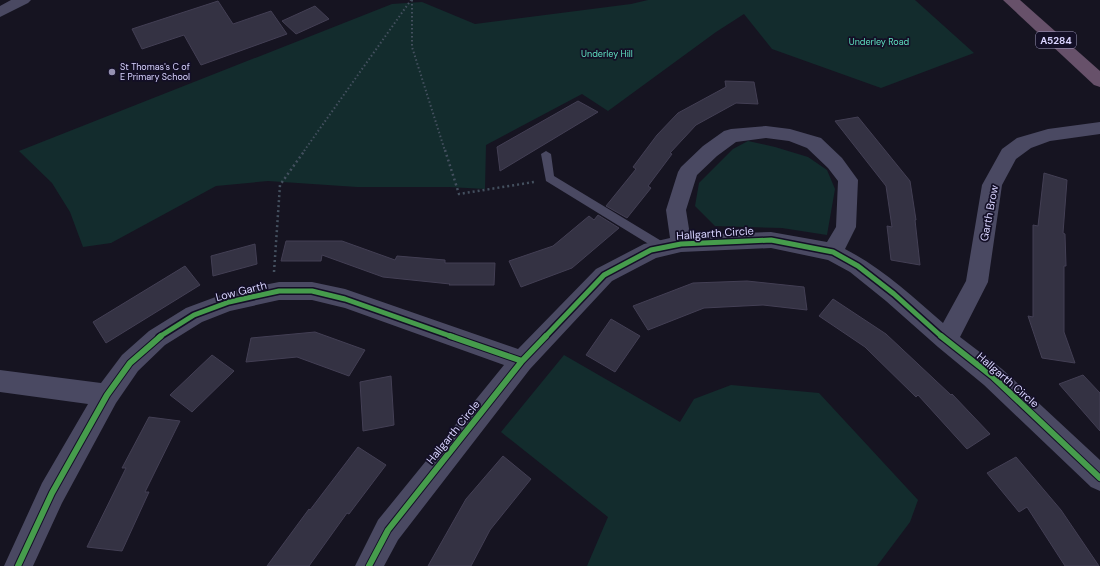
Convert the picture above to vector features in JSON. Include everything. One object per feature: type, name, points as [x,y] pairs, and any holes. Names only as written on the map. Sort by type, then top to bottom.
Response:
[{"type":"highway","name":"A5284","points":[[1011,0],[1046,30],[1100,81]]},
{"type":"street","points":[[0,12],[23,0]]},
{"type":"street","name":"Garth Brow","points":[[946,340],[977,282],[992,185],[1009,154],[1024,143],[1048,136],[1100,128]]},
{"type":"street","name":"Hallgarth Circle","points":[[673,246],[676,210],[688,172],[710,151],[730,136],[766,132],[790,134],[814,143],[836,162],[848,180],[846,227],[833,252]]},
{"type":"street","name":"Hallgarth Circle","points":[[369,566],[388,530],[522,361],[604,275],[651,250],[673,246],[770,240],[833,252],[858,266],[894,294],[946,340],[993,377],[1100,478]]},
{"type":"street","name":"Low Garth","points":[[18,566],[52,493],[107,395],[130,363],[157,338],[194,315],[229,302],[279,291],[312,291],[345,299],[522,361]]},
{"type":"street","points":[[0,381],[107,395]]},
{"type":"lane","points":[[546,154],[549,178],[673,246]]},
{"type":"path","points":[[412,0],[412,47],[459,194],[530,183],[549,178]]},
{"type":"path","points":[[279,291],[273,280],[280,185],[412,0]]},
{"type":"green space","points":[[648,0],[915,0],[974,53],[881,88],[772,49],[744,14],[716,32],[608,111],[582,94],[486,145],[485,189],[449,187],[357,187],[268,181],[216,186],[111,243],[83,247],[70,212],[52,183],[19,151],[392,4],[422,2],[475,24],[631,4]]},
{"type":"green space","points":[[748,141],[808,157],[827,170],[835,189],[827,235],[782,228],[715,226],[695,206],[699,183],[733,149]]},
{"type":"green space","points":[[564,355],[680,422],[694,399],[731,385],[819,393],[918,500],[910,522],[877,566],[587,566],[608,517],[501,432]]},
{"type":"building","points":[[218,1],[233,24],[271,11],[287,34],[201,65],[184,35],[142,49],[132,29]]},
{"type":"building","points":[[315,6],[329,19],[296,34],[282,21]]},
{"type":"building","points":[[725,81],[754,82],[758,104],[736,103],[696,125],[670,153],[672,154],[648,186],[651,188],[627,218],[606,206],[636,169],[633,167],[657,135],[678,113],[726,87]]},
{"type":"building","points":[[578,101],[598,112],[500,171],[497,147]]},
{"type":"building","points":[[858,117],[910,181],[916,220],[920,265],[891,260],[887,226],[892,227],[886,186],[835,121]]},
{"type":"building","points":[[1044,173],[1067,180],[1063,233],[1065,234],[1066,266],[1064,266],[1064,332],[1075,363],[1042,358],[1028,316],[1033,317],[1033,225],[1038,226]]},
{"type":"building","points":[[598,215],[619,228],[572,268],[521,287],[509,261],[553,246],[589,216],[594,220]]},
{"type":"building","points":[[286,241],[342,241],[395,260],[397,256],[445,260],[445,263],[495,263],[494,285],[449,285],[450,284],[383,277],[322,255],[321,261],[281,261]]},
{"type":"building","points":[[255,244],[257,264],[213,276],[211,256]]},
{"type":"building","points":[[185,266],[200,285],[106,343],[93,322]]},
{"type":"building","points":[[747,281],[804,287],[807,310],[763,305],[704,308],[648,330],[633,306],[693,283]]},
{"type":"building","points":[[833,299],[886,334],[951,395],[952,394],[990,434],[967,449],[918,395],[916,397],[865,347],[819,316]]},
{"type":"building","points":[[611,319],[640,336],[615,372],[586,355]]},
{"type":"building","points":[[315,332],[365,350],[349,376],[297,357],[246,362],[251,338]]},
{"type":"building","points":[[212,355],[234,371],[192,412],[170,395]]},
{"type":"building","points":[[1083,375],[1100,393],[1100,431],[1059,384]]},
{"type":"building","points":[[391,376],[394,425],[363,431],[360,382]]},
{"type":"building","points":[[149,417],[180,421],[145,492],[149,492],[122,551],[87,547],[126,468],[122,468]]},
{"type":"building","points":[[358,447],[386,465],[349,514],[347,513],[309,566],[267,566],[309,509],[310,510]]},
{"type":"building","points":[[503,456],[531,479],[490,530],[471,566],[428,566],[466,499]]},
{"type":"building","points":[[1016,457],[1061,510],[1099,566],[1065,566],[1027,507],[1019,512],[987,473]]},
{"type":"cycle path","points":[[369,566],[388,530],[522,361],[604,275],[651,250],[681,244],[771,240],[833,252],[858,266],[894,294],[946,340],[993,377],[1100,478]]},
{"type":"cycle path","points":[[18,566],[52,493],[107,395],[130,363],[157,338],[194,315],[229,302],[279,291],[312,291],[345,299],[522,361]]},
{"type":"place","name":"St Thomas's C of E Primary School","points":[[112,72]]},
{"type":"park label","name":"Underley Road","points":[[879,42]]},
{"type":"park label","name":"Underley Hill","points":[[607,54]]}]
